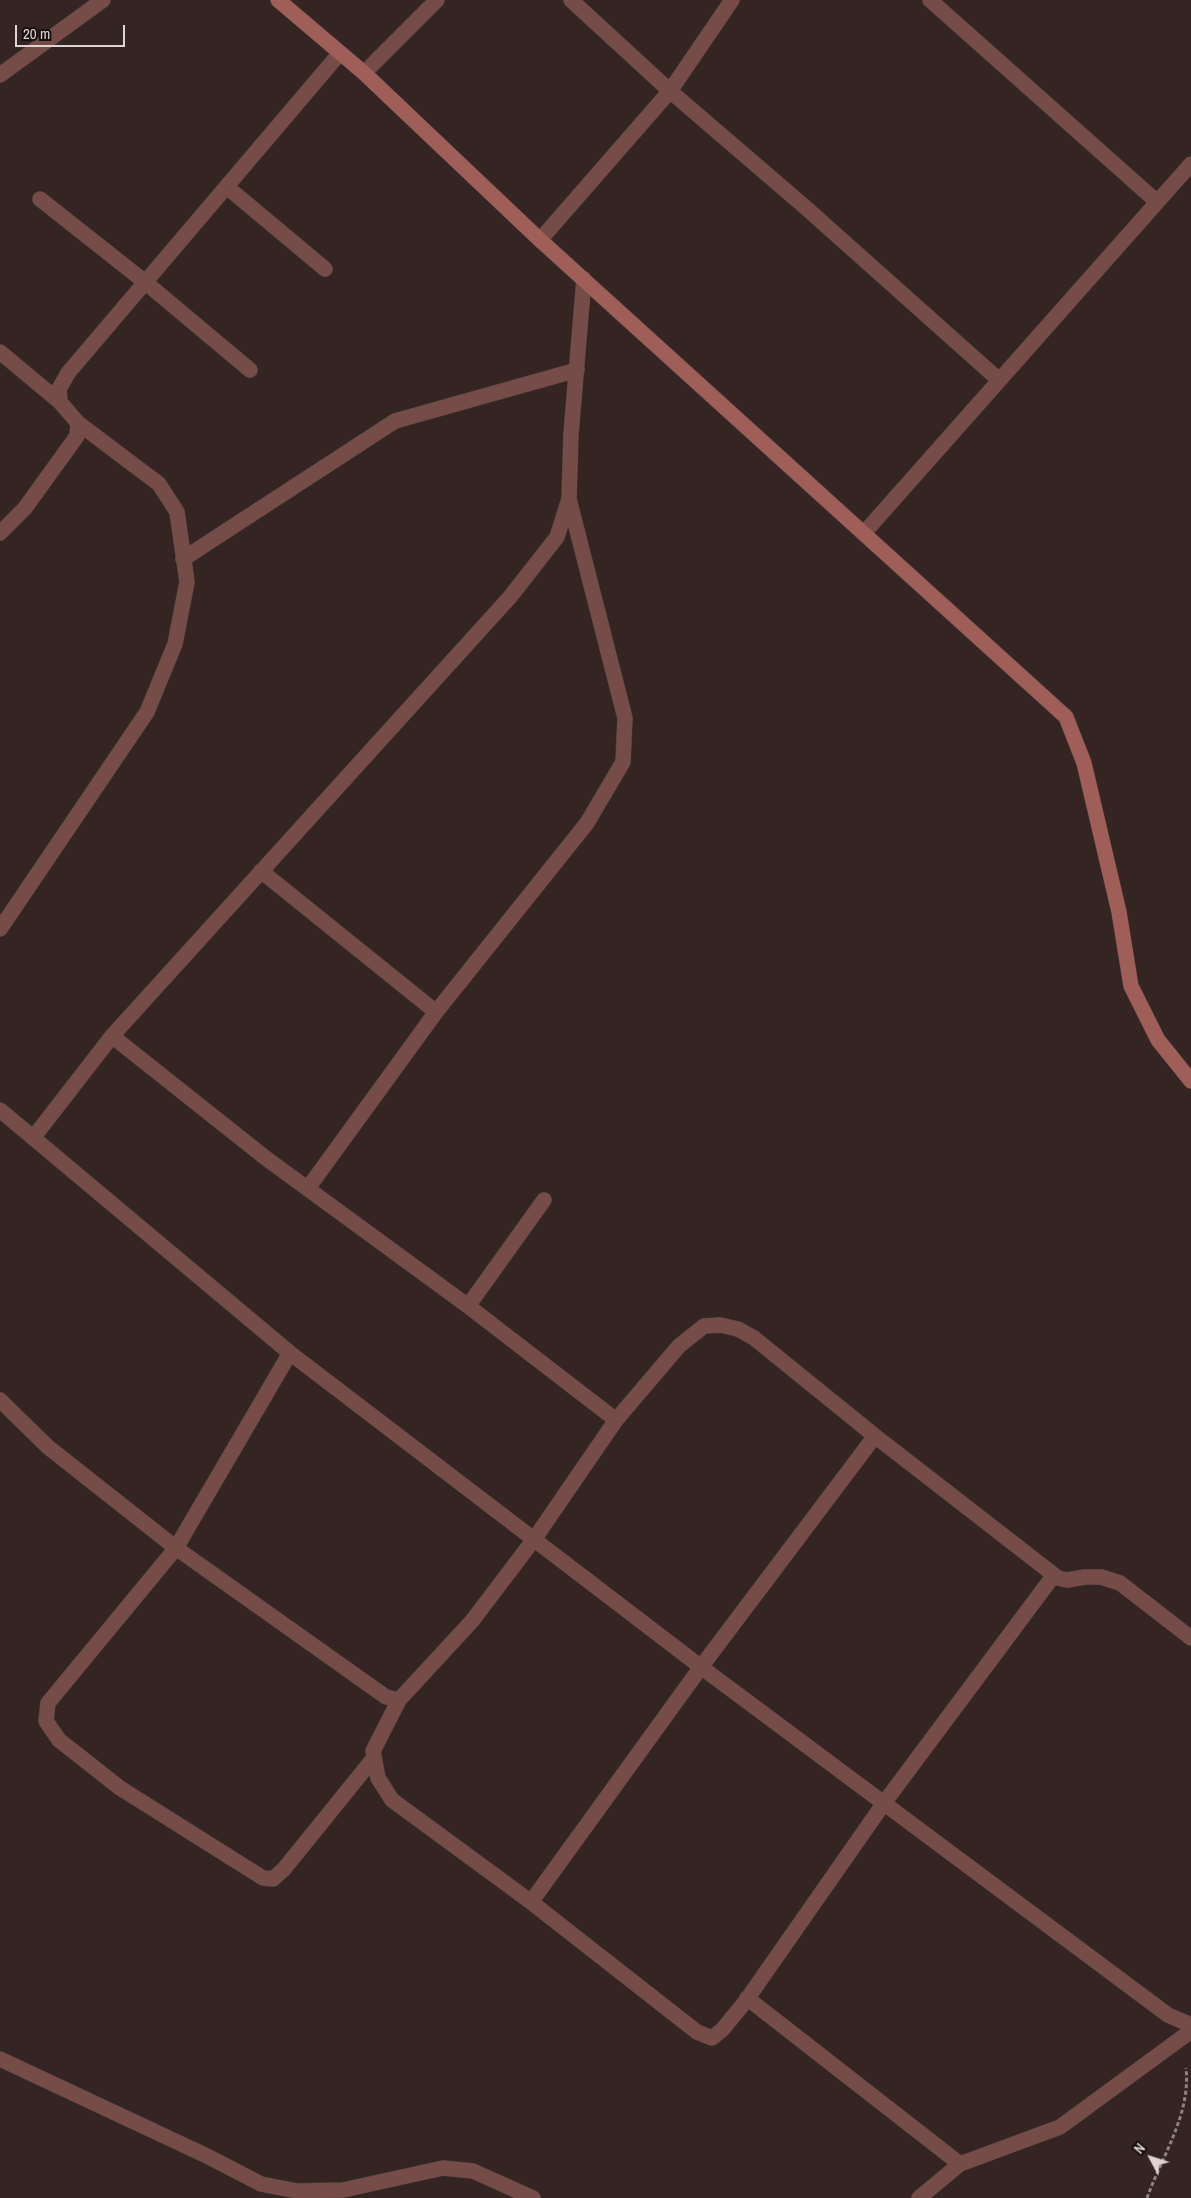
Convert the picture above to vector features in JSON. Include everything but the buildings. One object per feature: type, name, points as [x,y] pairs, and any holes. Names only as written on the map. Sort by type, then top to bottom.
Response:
[{"type":"street","points":[[0,75],[103,0]]},
{"type":"street","points":[[278,0],[364,73],[540,240],[1066,717],[1084,763],[1119,912],[1131,986],[1158,1040],[1191,1081]]},
{"type":"street","points":[[364,73],[437,0]]},
{"type":"street","points":[[571,0],[670,91],[805,206],[999,380]]},
{"type":"street","points":[[540,240],[670,91],[732,0]]},
{"type":"street","points":[[930,0],[1156,201]]},
{"type":"street","points":[[60,402],[60,390],[68,373],[340,53]]},
{"type":"street","points":[[864,533],[1156,201],[1191,164]]},
{"type":"street","points":[[226,187],[325,269]]},
{"type":"street","points":[[40,199],[145,282],[250,370]]},
{"type":"street","points":[[33,1138],[112,1036],[510,597],[557,537],[569,498],[571,434],[584,279]]},
{"type":"street","points":[[0,352],[60,402],[78,422],[159,484],[177,512],[186,582],[175,644],[147,712],[0,929]]},
{"type":"street","points":[[183,559],[395,421],[577,370]]},
{"type":"street","points":[[0,533],[25,508],[66,454],[77,436],[78,422]]},
{"type":"street","points":[[308,1188],[436,1012],[588,823],[623,762],[625,718],[569,498]]},
{"type":"street","points":[[261,871],[436,1012]]},
{"type":"street","points":[[112,1036],[267,1159],[468,1306],[616,1420]]},
{"type":"street","points":[[0,1110],[290,1353],[535,1538],[701,1667],[1168,2015],[1191,2025]]},
{"type":"street","points":[[468,1306],[544,1200]]},
{"type":"street","points":[[1054,1575],[884,1803],[747,1998],[722,2030],[712,2038],[697,2032],[531,1902],[392,1800],[378,1778],[373,1752],[399,1700],[472,1621],[535,1538],[616,1420],[679,1346],[704,1326],[720,1325],[738,1329],[754,1338],[875,1436],[1058,1578],[1067,1580],[1101,1577],[1120,1583],[1191,1638]]},
{"type":"street","points":[[290,1353],[176,1548],[48,1703],[46,1721],[59,1740],[120,1788],[263,1878],[273,1879],[284,1869],[373,1759]]},
{"type":"street","points":[[0,1400],[48,1447],[176,1548],[386,1698],[399,1700]]},
{"type":"street","points":[[531,1902],[701,1667],[875,1436]]},
{"type":"street","points":[[747,1998],[960,2164]]},
{"type":"street","points":[[919,2198],[960,2164],[1060,2127],[1191,2031]]},
{"type":"street","points":[[0,2059],[207,2156],[261,2184],[297,2190],[344,2190],[443,2168],[472,2171],[533,2198]]},
{"type":"path","points":[[1147,2198],[1155,2174],[1179,2128],[1189,2096],[1187,2074],[1179,2040]]}]
